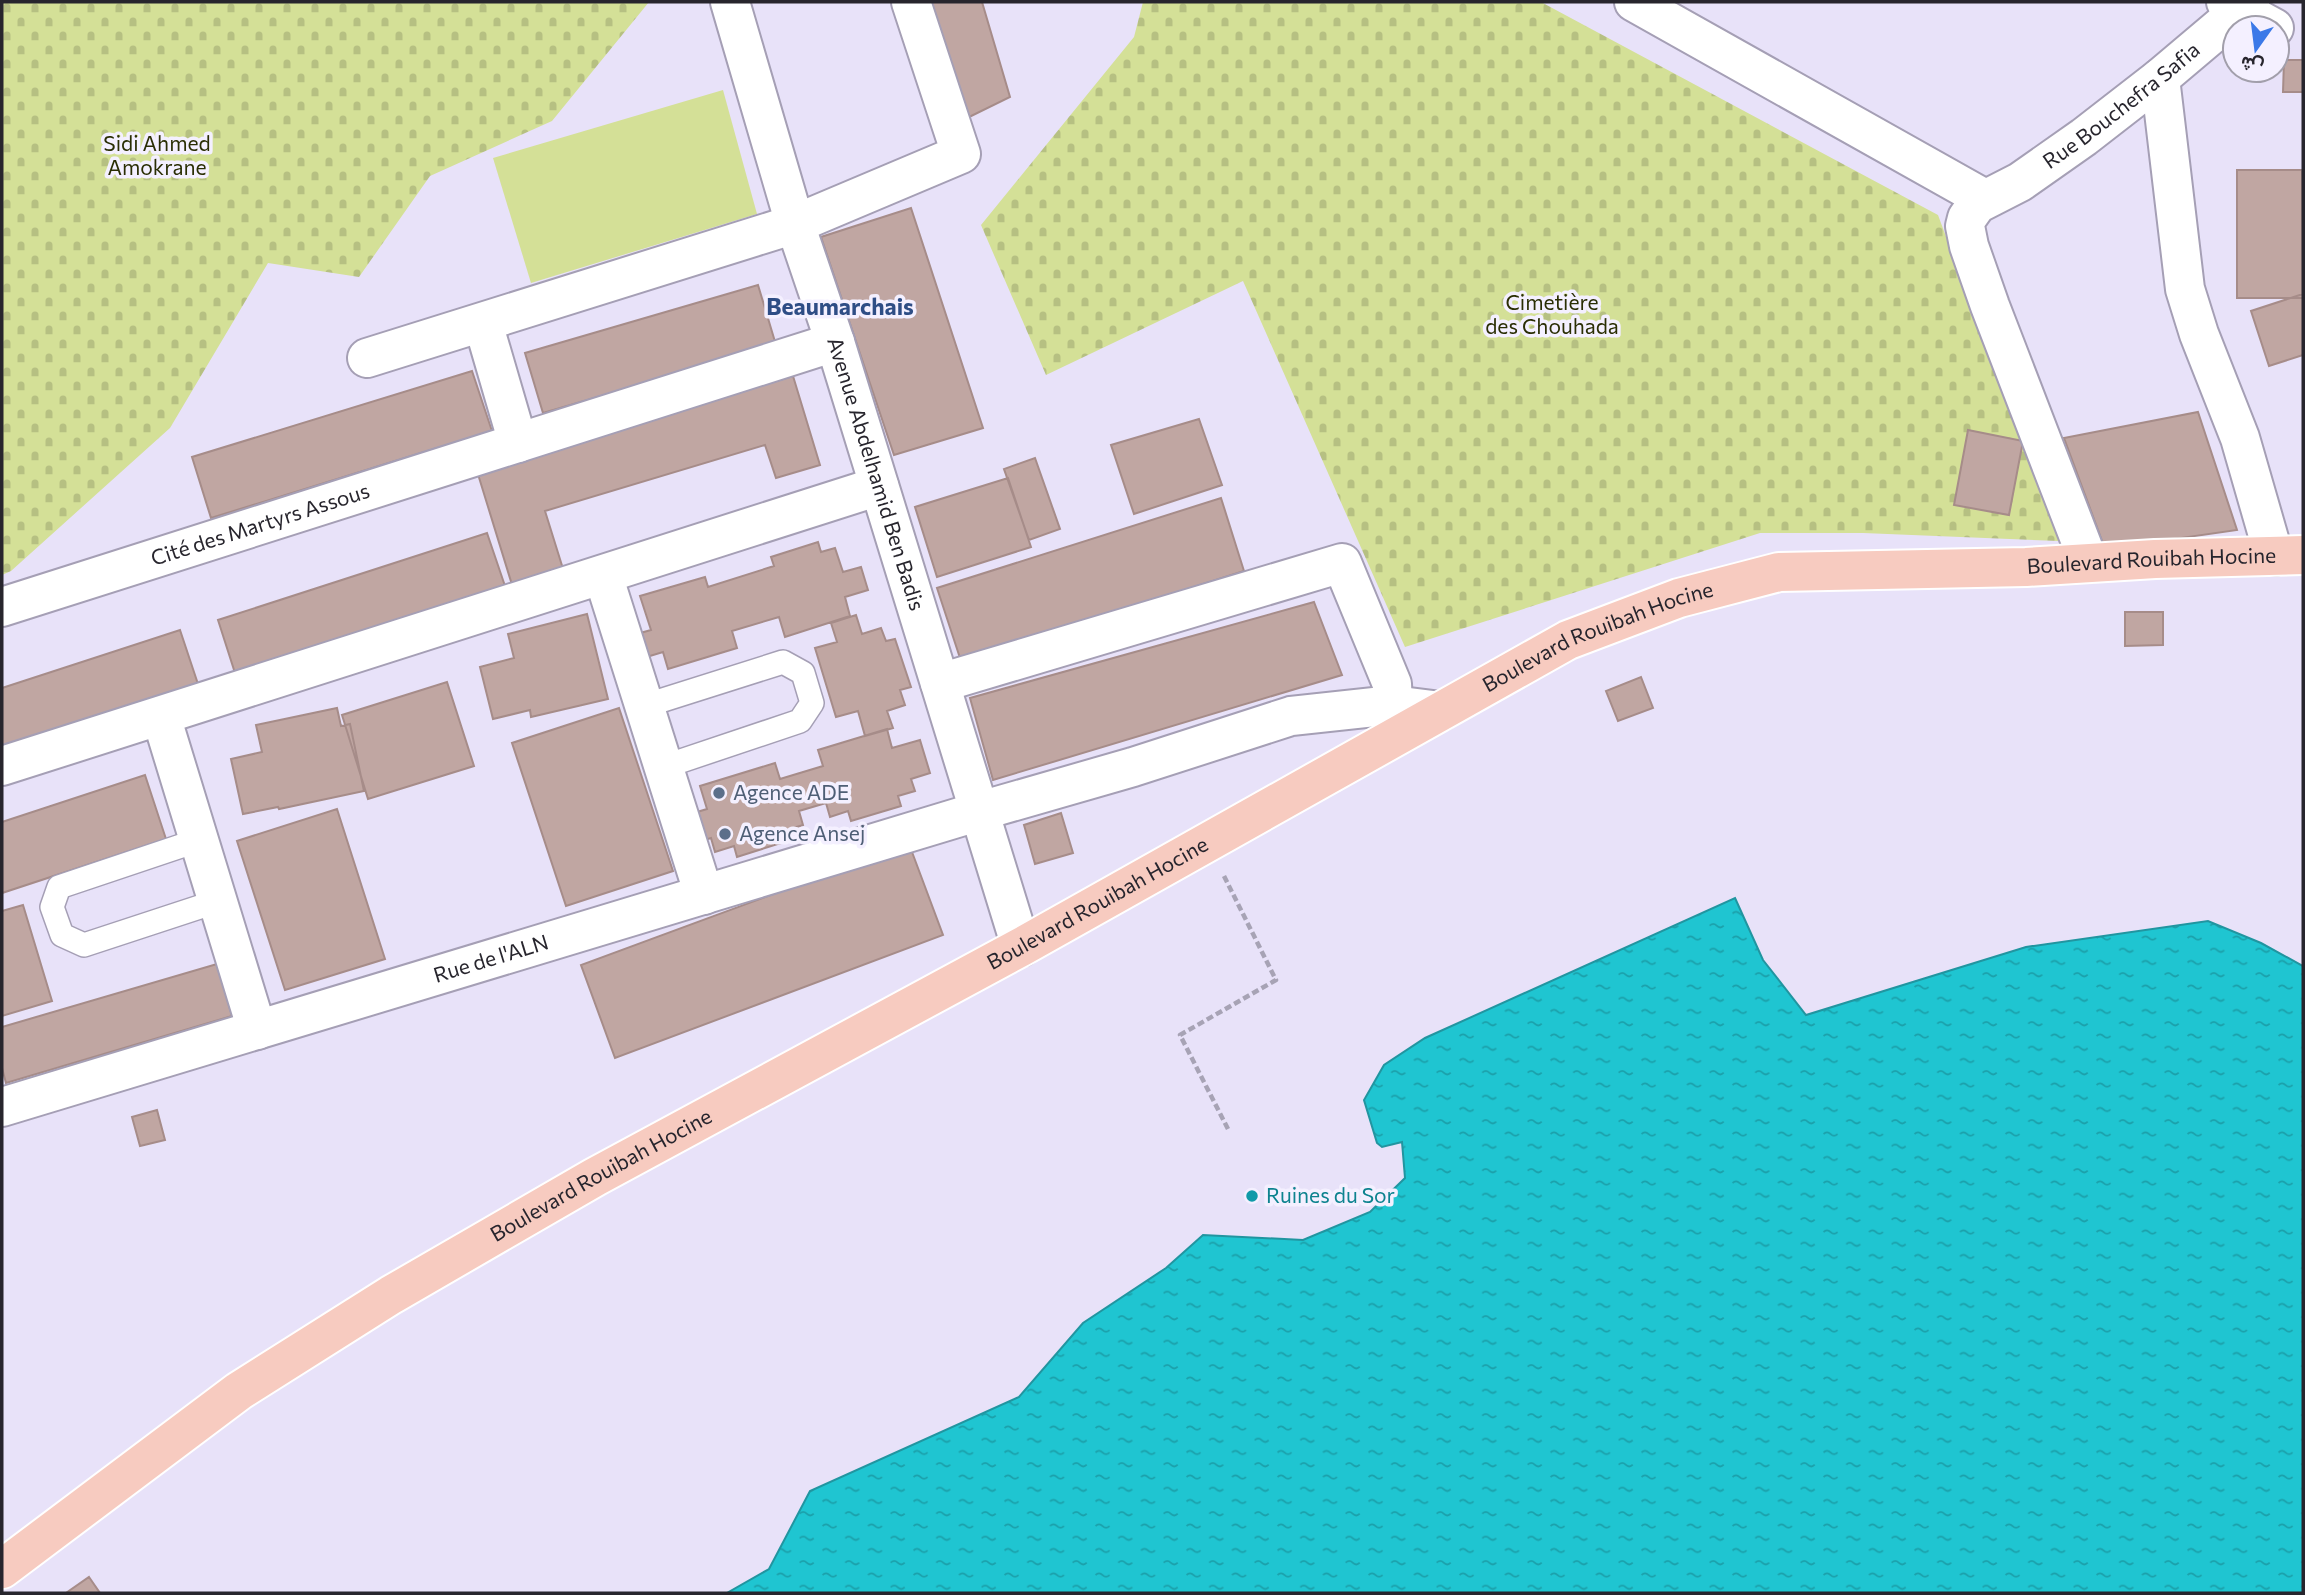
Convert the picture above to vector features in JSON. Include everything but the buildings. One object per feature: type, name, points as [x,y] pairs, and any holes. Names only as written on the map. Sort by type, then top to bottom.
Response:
[{"type":"main road","name":"Boulevard Rouibah Hocine","points":[[2,1569],[239,1391],[391,1295],[595,1177],[1021,947],[1568,640],[1679,598],[1779,572],[2026,567],[2288,555]]},
{"type":"street","name":"Avenue Abdelhamid Ben Badis","points":[[730,2],[795,224],[835,342],[1021,947]]},
{"type":"street","points":[[367,358],[795,224],[961,154],[911,2]]},
{"type":"street","points":[[1634,2],[1985,199],[1969,213],[1965,226],[1969,246],[2089,563]]},
{"type":"street","points":[[2239,4],[2254,14]]},
{"type":"street","name":"Rue Bouchefra Safia","points":[[1985,199],[2020,182],[2084,137],[2160,78],[2239,4]]},
{"type":"street","points":[[2160,78],[2185,289],[2199,334],[2288,555]]},
{"type":"street","points":[[483,323],[517,443]]},
{"type":"street","name":"Cité des Martyrs Assous","points":[[2,607],[835,342]]},
{"type":"street","points":[[2,766],[879,486]]},
{"type":"street","points":[[940,682],[1342,563],[1392,684],[1393,705]]},
{"type":"street","points":[[603,575],[704,895]]},
{"type":"street","name":"Rue de l'ALN","points":[[2,1107],[1133,767],[1292,716],[1393,705],[1441,711]]},
{"type":"street","points":[[161,716],[257,1030]]},
{"type":"lane","points":[[644,706],[783,662],[803,673],[812,703],[800,721],[663,767]]},
{"type":"lane","points":[[199,841],[59,887],[52,907],[62,935],[84,945],[218,901]]},
{"type":"path","points":[[1206,844],[1276,980],[1180,1035],[1229,1131]]},
{"type":"green space","name":"Sidi Ahmed Amokrane","points":[[2,2],[649,2],[552,121],[430,176],[359,277],[268,263],[170,428],[11,571],[2,575]]},
{"type":"green space","name":"Cimetière des Chouhada","points":[[1143,2],[1541,2],[1938,215],[2059,541],[1863,533],[1760,533],[1405,647],[1243,281],[1046,375],[981,225],[1134,37]]},
{"type":"green space","points":[[723,90],[757,214],[531,283],[493,158]]},
{"type":"water","points":[[1735,898],[1763,960],[1806,1015],[2026,947],[2208,921],[2261,943],[2303,966],[2303,1593],[727,1593],[769,1569],[810,1491],[1019,1397],[1083,1323],[1166,1268],[1203,1235],[1303,1240],[1370,1212],[1405,1178],[1402,1142],[1382,1147],[1377,1143],[1364,1100],[1384,1065],[1425,1038]]},
{"type":"place","name":"Agence ADE","points":[[719,793]]},
{"type":"place","name":"Agence Ansej","points":[[725,834]]},
{"type":"place","name":"Ruines du Sor","points":[[1252,1196]]},
{"type":"district","name":"Beaumarchais","points":[[840,307]]}]
